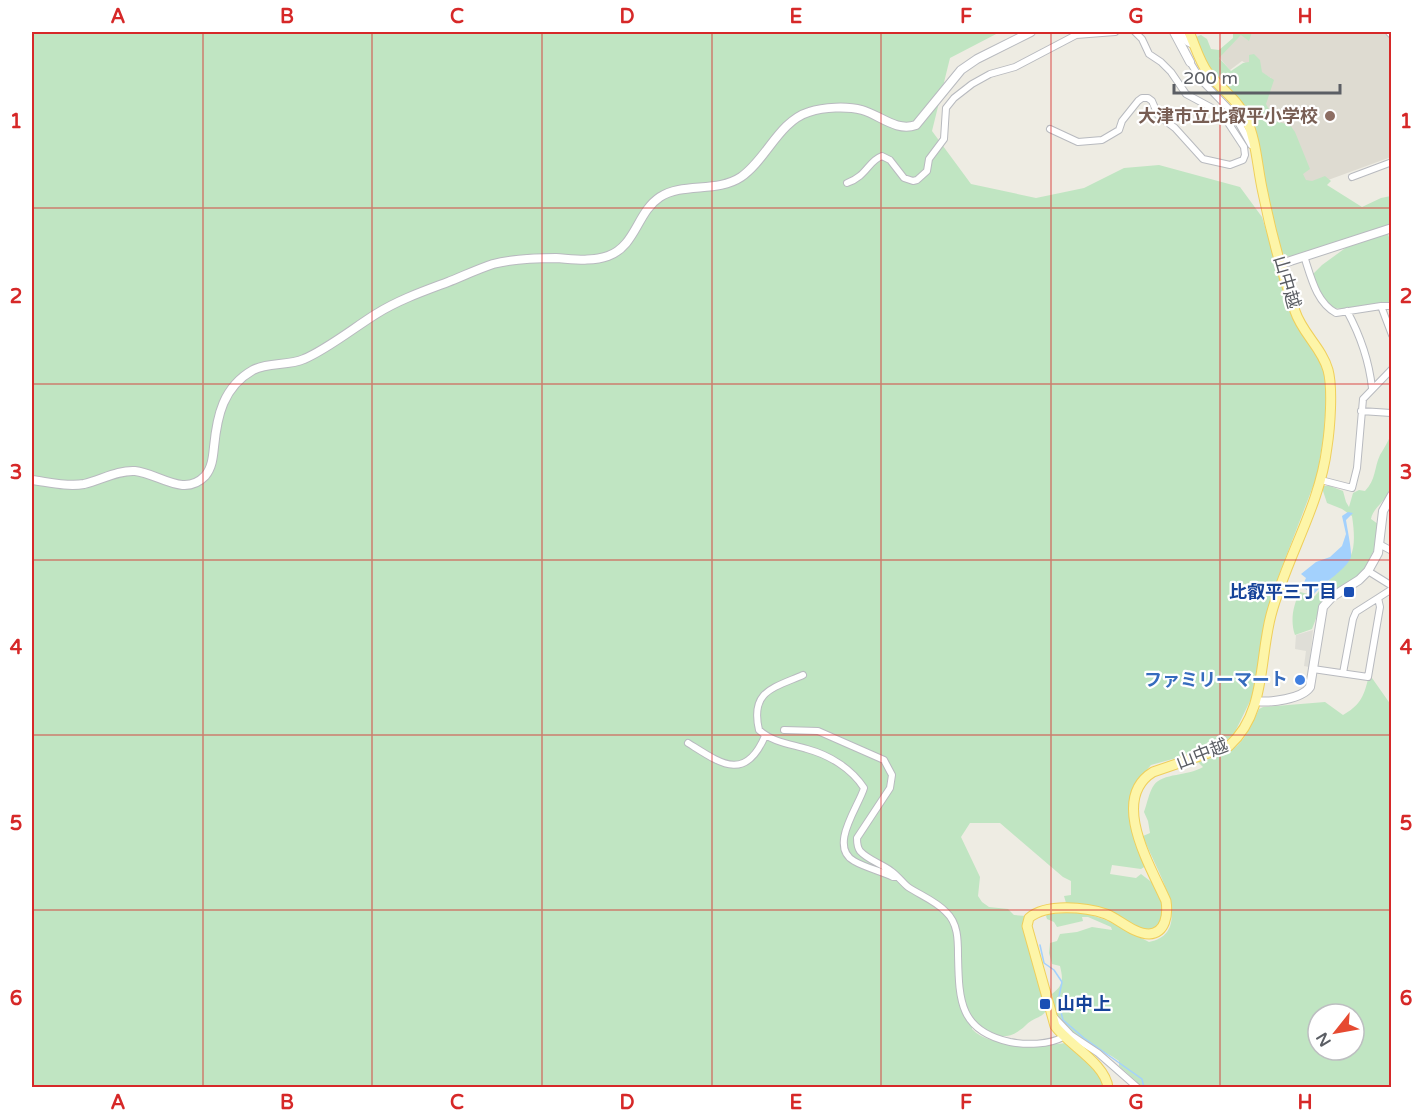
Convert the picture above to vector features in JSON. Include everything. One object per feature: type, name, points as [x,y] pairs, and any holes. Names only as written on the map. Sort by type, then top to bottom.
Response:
[{"type":"main road","name":"山中越","points":[[1051,1014],[1027,926],[1029,918],[1040,911],[1082,908],[1106,914],[1142,933],[1150,934],[1158,931],[1164,923],[1168,913],[1166,901],[1135,829],[1134,798],[1139,785],[1146,776],[1229,746],[1238,738],[1257,701],[1271,614],[1321,480],[1328,445],[1330,379],[1322,356],[1295,314],[1267,213],[1256,146],[1245,114],[1207,72],[1190,32]]},
{"type":"main road","points":[[1051,1014],[1063,1037],[1100,1069],[1108,1080],[1108,1088]]},
{"type":"street","points":[[32,480],[68,485],[81,484],[121,472],[134,471],[173,484],[184,485],[197,482],[206,476],[212,463],[219,411],[234,386],[256,368],[306,359],[378,312],[402,300],[493,264],[517,260],[606,257],[624,246],[648,209],[660,197],[671,192],[720,185],[741,177],[795,119],[808,112],[825,109],[863,110],[900,127],[907,128],[916,125],[961,70],[977,59],[1031,32]]},
{"type":"street","points":[[847,183],[858,179],[876,159],[882,156],[890,160],[904,178],[917,180],[927,171],[930,159],[944,139],[946,108],[954,98],[972,84],[1015,67],[1070,37],[1115,32]]},
{"type":"street","points":[[1135,32],[1142,39],[1149,54],[1171,72],[1186,94],[1222,115],[1244,140],[1256,146]]},
{"type":"street","points":[[1050,129],[1078,142],[1102,140],[1119,130],[1122,121],[1138,101],[1148,98],[1158,115],[1175,128],[1203,159],[1224,165],[1236,165],[1243,160],[1244,140],[1233,113],[1202,80],[1174,32]]},
{"type":"street","points":[[1180,32],[1187,42],[1195,46]]},
{"type":"street","points":[[1352,177],[1392,162]]},
{"type":"street","points":[[1281,264],[1392,228]]},
{"type":"street","points":[[1304,256],[1324,304],[1336,313],[1392,306]]},
{"type":"street","points":[[1382,306],[1392,335]]},
{"type":"street","points":[[1347,311],[1357,330],[1371,372],[1372,388]]},
{"type":"street","points":[[1321,480],[1352,488],[1357,468],[1363,399],[1392,369]]},
{"type":"street","points":[[1361,411],[1392,413]]},
{"type":"street","points":[[1257,701],[1271,701],[1302,695],[1310,687],[1323,607],[1332,597],[1359,580],[1368,571],[1378,553],[1383,511],[1392,495]]},
{"type":"street","points":[[1383,511],[1392,516]]},
{"type":"street","points":[[1379,544],[1392,551]]},
{"type":"street","points":[[1343,674],[1356,612],[1392,587],[1368,571]]},
{"type":"street","points":[[1313,669],[1368,677],[1380,607],[1378,598]]},
{"type":"street","points":[[803,675],[765,692],[758,704],[756,719],[759,730],[765,736],[829,756],[856,778],[864,788],[845,830],[844,847],[854,861],[893,878],[897,877]]},
{"type":"street","points":[[784,730],[818,731],[884,760],[892,775],[888,795],[857,838],[857,844],[862,853],[893,872],[908,887],[947,912],[958,936],[958,972],[969,1021],[988,1036],[1016,1043],[1048,1043],[1063,1037]]},
{"type":"street","points":[[688,743],[721,763],[740,765],[756,754],[765,736]]},
{"type":"street","name":"山中越","points":[[1051,1014],[1071,1035],[1098,1053],[1138,1088]]},
{"type":"shaded area","name":"大津市立比叡平小学校","points":[[1244,32],[1387,32],[1392,43],[1391,157],[1309,187],[1262,103],[1271,78],[1242,61],[1230,70],[1218,56]]},
{"type":"shaded area","points":[[1313,630],[1309,667],[1304,666],[1306,651],[1295,649],[1296,635]]},
{"type":"green space","points":[[32,32],[1000,32],[950,58],[932,131],[971,184],[1036,198],[1084,188],[1124,168],[1159,165],[1240,187],[1262,217],[1280,275],[1327,379],[1324,433],[1317,476],[1267,612],[1252,697],[1234,734],[1222,744],[1151,765],[1133,786],[1131,814],[1146,866],[1141,869],[1112,865],[1110,874],[1136,878],[1141,874],[1154,884],[1164,906],[1160,926],[1146,929],[1104,909],[1066,903],[1064,896],[1071,895],[1071,881],[1063,877],[1000,823],[970,823],[961,837],[980,877],[978,896],[982,902],[989,907],[1008,909],[1014,915],[1026,916],[1046,1011],[1008,1036],[984,1031],[972,1024],[972,1029],[990,1040],[1016,1045],[1065,1043],[1095,1067],[1105,1087],[32,1087]]},
{"type":"green space","points":[[1233,32],[1252,32],[1249,41],[1241,35],[1219,58],[1231,71],[1249,62],[1249,55],[1254,54],[1260,60],[1262,72],[1274,80],[1266,104],[1275,121],[1290,125],[1295,132],[1310,169],[1303,174],[1306,180],[1312,181],[1325,176],[1331,181],[1327,185],[1362,207],[1391,196],[1391,224],[1290,257],[1282,253],[1277,240],[1251,124],[1208,68],[1196,37],[1201,35],[1207,39],[1211,49],[1219,50],[1233,38]]},
{"type":"green space","points":[[1387,232],[1391,242],[1391,305],[1339,309],[1326,304],[1313,274],[1355,241]]},
{"type":"green space","points":[[1391,434],[1392,482],[1387,496],[1372,515],[1371,519],[1378,524],[1376,545],[1365,570],[1320,608],[1312,629],[1295,635],[1293,613],[1300,592],[1315,596],[1347,563],[1353,546],[1352,516],[1327,503],[1323,486],[1343,491],[1349,507],[1353,493],[1359,490],[1365,491],[1371,483],[1380,455]]},
{"type":"green space","points":[[1372,678],[1391,705],[1391,1087],[1140,1087],[1119,1066],[1119,1061],[1075,1035],[1061,1023],[1056,1014],[1052,994],[1061,985],[1062,978],[1060,966],[1052,964],[1049,953],[1050,943],[1057,941],[1060,934],[1092,927],[1112,930],[1111,927],[1088,917],[1082,917],[1083,921],[1057,927],[1046,916],[1081,912],[1106,920],[1149,942],[1163,936],[1170,925],[1171,911],[1168,895],[1143,836],[1150,833],[1144,812],[1154,785],[1163,778],[1197,770],[1203,767],[1198,762],[1222,755],[1237,746],[1259,709],[1263,707],[1325,702],[1343,715],[1353,708],[1365,691],[1368,679]]},
{"type":"water","points":[[1348,512],[1353,513],[1346,520],[1351,557],[1349,562],[1314,594],[1302,587],[1306,578],[1301,574],[1316,562],[1330,557],[1342,546],[1346,534],[1342,516]]},
{"type":"waterway","points":[[1040,945],[1044,963],[1054,970],[1062,982],[1058,1001],[1063,1020],[1084,1038],[1142,1079],[1144,1088]]},
{"type":"place","name":"大津市立比叡平小学校","points":[[1330,116]]},
{"type":"place","name":"比叡平三丁目","points":[[1349,592]]},
{"type":"place","name":"ファミリーマート","points":[[1300,680]]},
{"type":"place","name":"山中上","points":[[1045,1004]]}]
